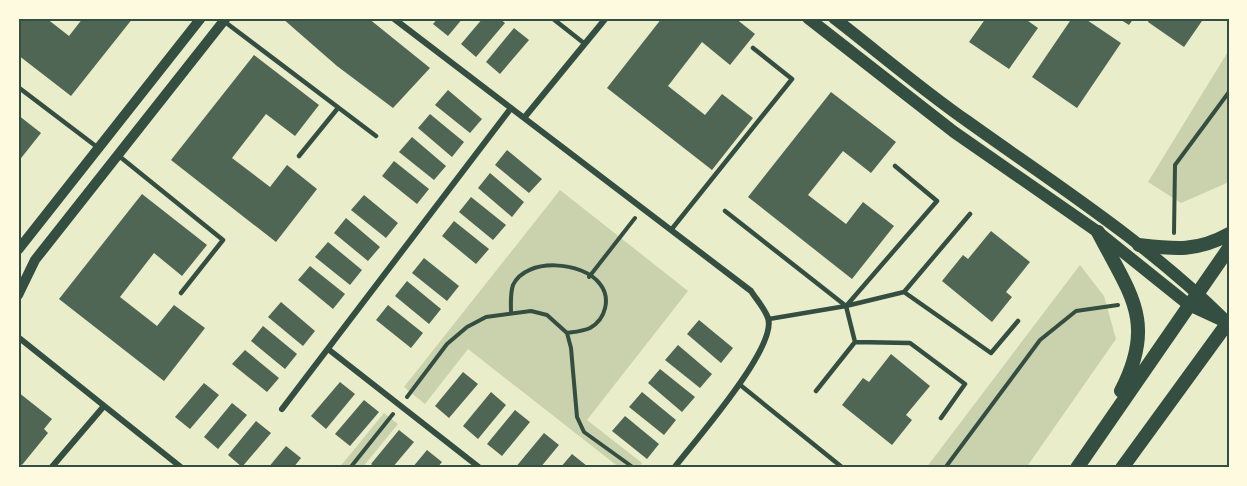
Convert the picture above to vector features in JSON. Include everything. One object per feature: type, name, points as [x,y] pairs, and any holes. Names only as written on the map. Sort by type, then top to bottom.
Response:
[{"type":"highway","points":[[1090,450],[1132,370],[1140,324],[1135,303],[1098,232]]},
{"type":"highway","points":[[1139,244],[1178,250],[1211,243],[1229,234]]},
{"type":"highway","points":[[1077,468],[1229,248]]},
{"type":"highway","points":[[1122,468],[1228,322]]},
{"type":"main road","points":[[808,18],[954,132],[1098,232],[1189,305],[1228,322]]},
{"type":"main road","points":[[834,18],[964,119],[1139,244],[1197,292],[1228,322]]},
{"type":"street","points":[[18,250],[201,18]]},
{"type":"street","points":[[393,18],[751,291],[769,319],[767,340],[755,362],[674,468]]},
{"type":"street","points":[[524,118],[606,18]]},
{"type":"street","points":[[18,295],[35,260],[224,19]]},
{"type":"street","points":[[282,409],[511,108]]},
{"type":"street","points":[[18,337],[182,468]]},
{"type":"street","points":[[328,349],[480,468]]},
{"type":"street","points":[[51,468],[104,406]]},
{"type":"lane","points":[[552,18],[585,44]]},
{"type":"lane","points":[[224,19],[376,136]]},
{"type":"lane","points":[[671,230],[792,79],[753,48]]},
{"type":"lane","points":[[18,87],[99,148]]},
{"type":"lane","points":[[299,156],[338,108]]},
{"type":"lane","points":[[117,155],[223,240],[181,293]]},
{"type":"lane","points":[[846,306],[937,201],[895,166]]},
{"type":"lane","points":[[725,211],[846,306],[855,342]]},
{"type":"lane","points":[[769,319],[846,306],[904,292],[970,214]]},
{"type":"lane","points":[[904,292],[991,353],[1018,321]]},
{"type":"lane","points":[[816,391],[855,342]]},
{"type":"lane","points":[[855,342],[910,343],[965,384],[940,418]]},
{"type":"lane","points":[[739,384],[843,468]]},
{"type":"path","points":[[1178,250],[1174,229],[1175,165],[1229,92]]},
{"type":"path","points":[[589,277],[643,208]]},
{"type":"path","points":[[511,313],[513,286],[521,274],[533,267],[554,265],[579,270],[599,283],[607,300],[605,311],[590,328],[567,333]]},
{"type":"path","points":[[945,468],[1040,340],[1060,322],[1076,311],[1135,303]]},
{"type":"path","points":[[350,468],[447,344],[467,327],[486,317],[531,311],[547,315],[567,333],[571,348],[577,417],[584,432],[634,468]]},
{"type":"green space","points":[[1229,50],[1229,182],[1181,203],[1148,182]]},
{"type":"green space","points":[[560,190],[688,291],[587,420],[642,463],[638,468],[620,468],[468,349],[425,404],[404,387]]},
{"type":"green space","points":[[1080,265],[1104,296],[1116,339],[1026,468],[926,468]]},
{"type":"green space","points":[[384,413],[398,424],[362,468],[339,468]]},
{"type":"building","points":[[18,18],[46,18],[69,36],[83,18],[133,18],[71,96],[18,55]]},
{"type":"building","points":[[282,18],[368,18],[430,68],[393,108],[337,66]]},
{"type":"building","points":[[438,18],[463,18],[448,36],[433,24]]},
{"type":"building","points":[[483,18],[499,18],[505,23],[476,57],[461,44]]},
{"type":"building","points":[[662,18],[735,18],[755,34],[730,65],[702,42],[668,86],[705,115],[722,94],[753,118],[712,170],[607,88]]},
{"type":"building","points":[[986,18],[1024,18],[1038,28],[1009,69],[969,42]]},
{"type":"building","points":[[1072,18],[1084,18],[1121,43],[1077,108],[1032,77]]},
{"type":"building","points":[[1118,18],[1134,18],[1129,25]]},
{"type":"building","points":[[1150,18],[1204,18],[1184,47],[1148,22]]},
{"type":"building","points":[[514,28],[529,40],[500,74],[486,62]]},
{"type":"building","points":[[254,55],[319,105],[295,136],[266,114],[232,158],[270,187],[287,165],[317,189],[276,242],[171,160]]},
{"type":"building","points":[[448,90],[482,119],[470,133],[435,105]]},
{"type":"building","points":[[831,92],[896,142],[871,173],[843,151],[808,195],[846,224],[863,202],[894,226],[852,279],[748,197]]},
{"type":"building","points":[[430,114],[464,142],[452,157],[418,128]]},
{"type":"building","points":[[18,115],[41,133],[18,162]]},
{"type":"building","points":[[412,137],[446,166],[434,180],[399,152]]},
{"type":"building","points":[[507,150],[542,179],[529,193],[495,165]]},
{"type":"building","points":[[394,161],[429,189],[417,204],[382,176]]},
{"type":"building","points":[[490,173],[524,202],[512,217],[478,188]]},
{"type":"building","points":[[142,194],[207,245],[182,276],[154,253],[120,297],[157,326],[174,305],[205,328],[164,381],[59,299]]},
{"type":"building","points":[[364,195],[398,223],[386,238],[351,210]]},
{"type":"building","points":[[471,197],[506,225],[493,240],[459,212]]},
{"type":"building","points":[[346,218],[380,247],[368,261],[334,233]]},
{"type":"building","points":[[454,221],[489,249],[476,264],[442,236]]},
{"type":"building","points":[[991,231],[1030,262],[1006,292],[1012,297],[992,322],[942,281],[963,255],[968,259]]},
{"type":"building","points":[[328,242],[362,270],[350,285],[315,257]]},
{"type":"building","points":[[424,258],[459,286],[447,301],[412,273]]},
{"type":"building","points":[[310,266],[345,294],[333,309],[298,280]]},
{"type":"building","points":[[407,281],[441,309],[429,324],[395,296]]},
{"type":"building","points":[[281,302],[315,331],[303,346],[268,317]]},
{"type":"building","points":[[388,305],[423,333],[411,348],[376,320]]},
{"type":"building","points":[[699,320],[733,348],[721,363],[687,334]]},
{"type":"building","points":[[263,326],[297,354],[285,369],[251,341]]},
{"type":"building","points":[[678,345],[712,374],[700,388],[665,360]]},
{"type":"building","points":[[245,350],[279,378],[267,392],[232,364]]},
{"type":"building","points":[[891,354],[930,386],[906,415],[912,420],[892,445],[842,405],[863,378],[869,382]]},
{"type":"building","points":[[660,369],[695,397],[682,412],[648,383]]},
{"type":"building","points":[[463,372],[478,384],[449,418],[435,406]]},
{"type":"building","points":[[340,382],[355,394],[326,429],[311,416]]},
{"type":"building","points":[[204,383],[219,395],[190,429],[175,417]]},
{"type":"building","points":[[18,392],[52,419],[44,429],[48,433],[22,465],[18,462]]},
{"type":"building","points":[[491,392],[506,405],[478,439],[463,426]]},
{"type":"building","points":[[642,392],[676,420],[664,435],[629,407]]},
{"type":"building","points":[[364,400],[379,412],[350,446],[335,434]]},
{"type":"building","points":[[232,403],[247,415],[218,449],[204,437]]},
{"type":"building","points":[[515,410],[530,422],[502,456],[487,444]]},
{"type":"building","points":[[625,416],[659,444],[647,459],[612,431]]},
{"type":"building","points":[[256,421],[271,433],[242,467],[228,455]]},
{"type":"building","points":[[399,430],[414,442],[392,468],[376,468],[371,464]]},
{"type":"building","points":[[544,433],[559,445],[540,468],[515,468]]},
{"type":"building","points":[[286,446],[301,458],[293,468],[268,468]]},
{"type":"building","points":[[427,450],[442,462],[437,468],[412,468]]},
{"type":"building","points":[[572,454],[587,466],[585,468],[560,468]]}]
